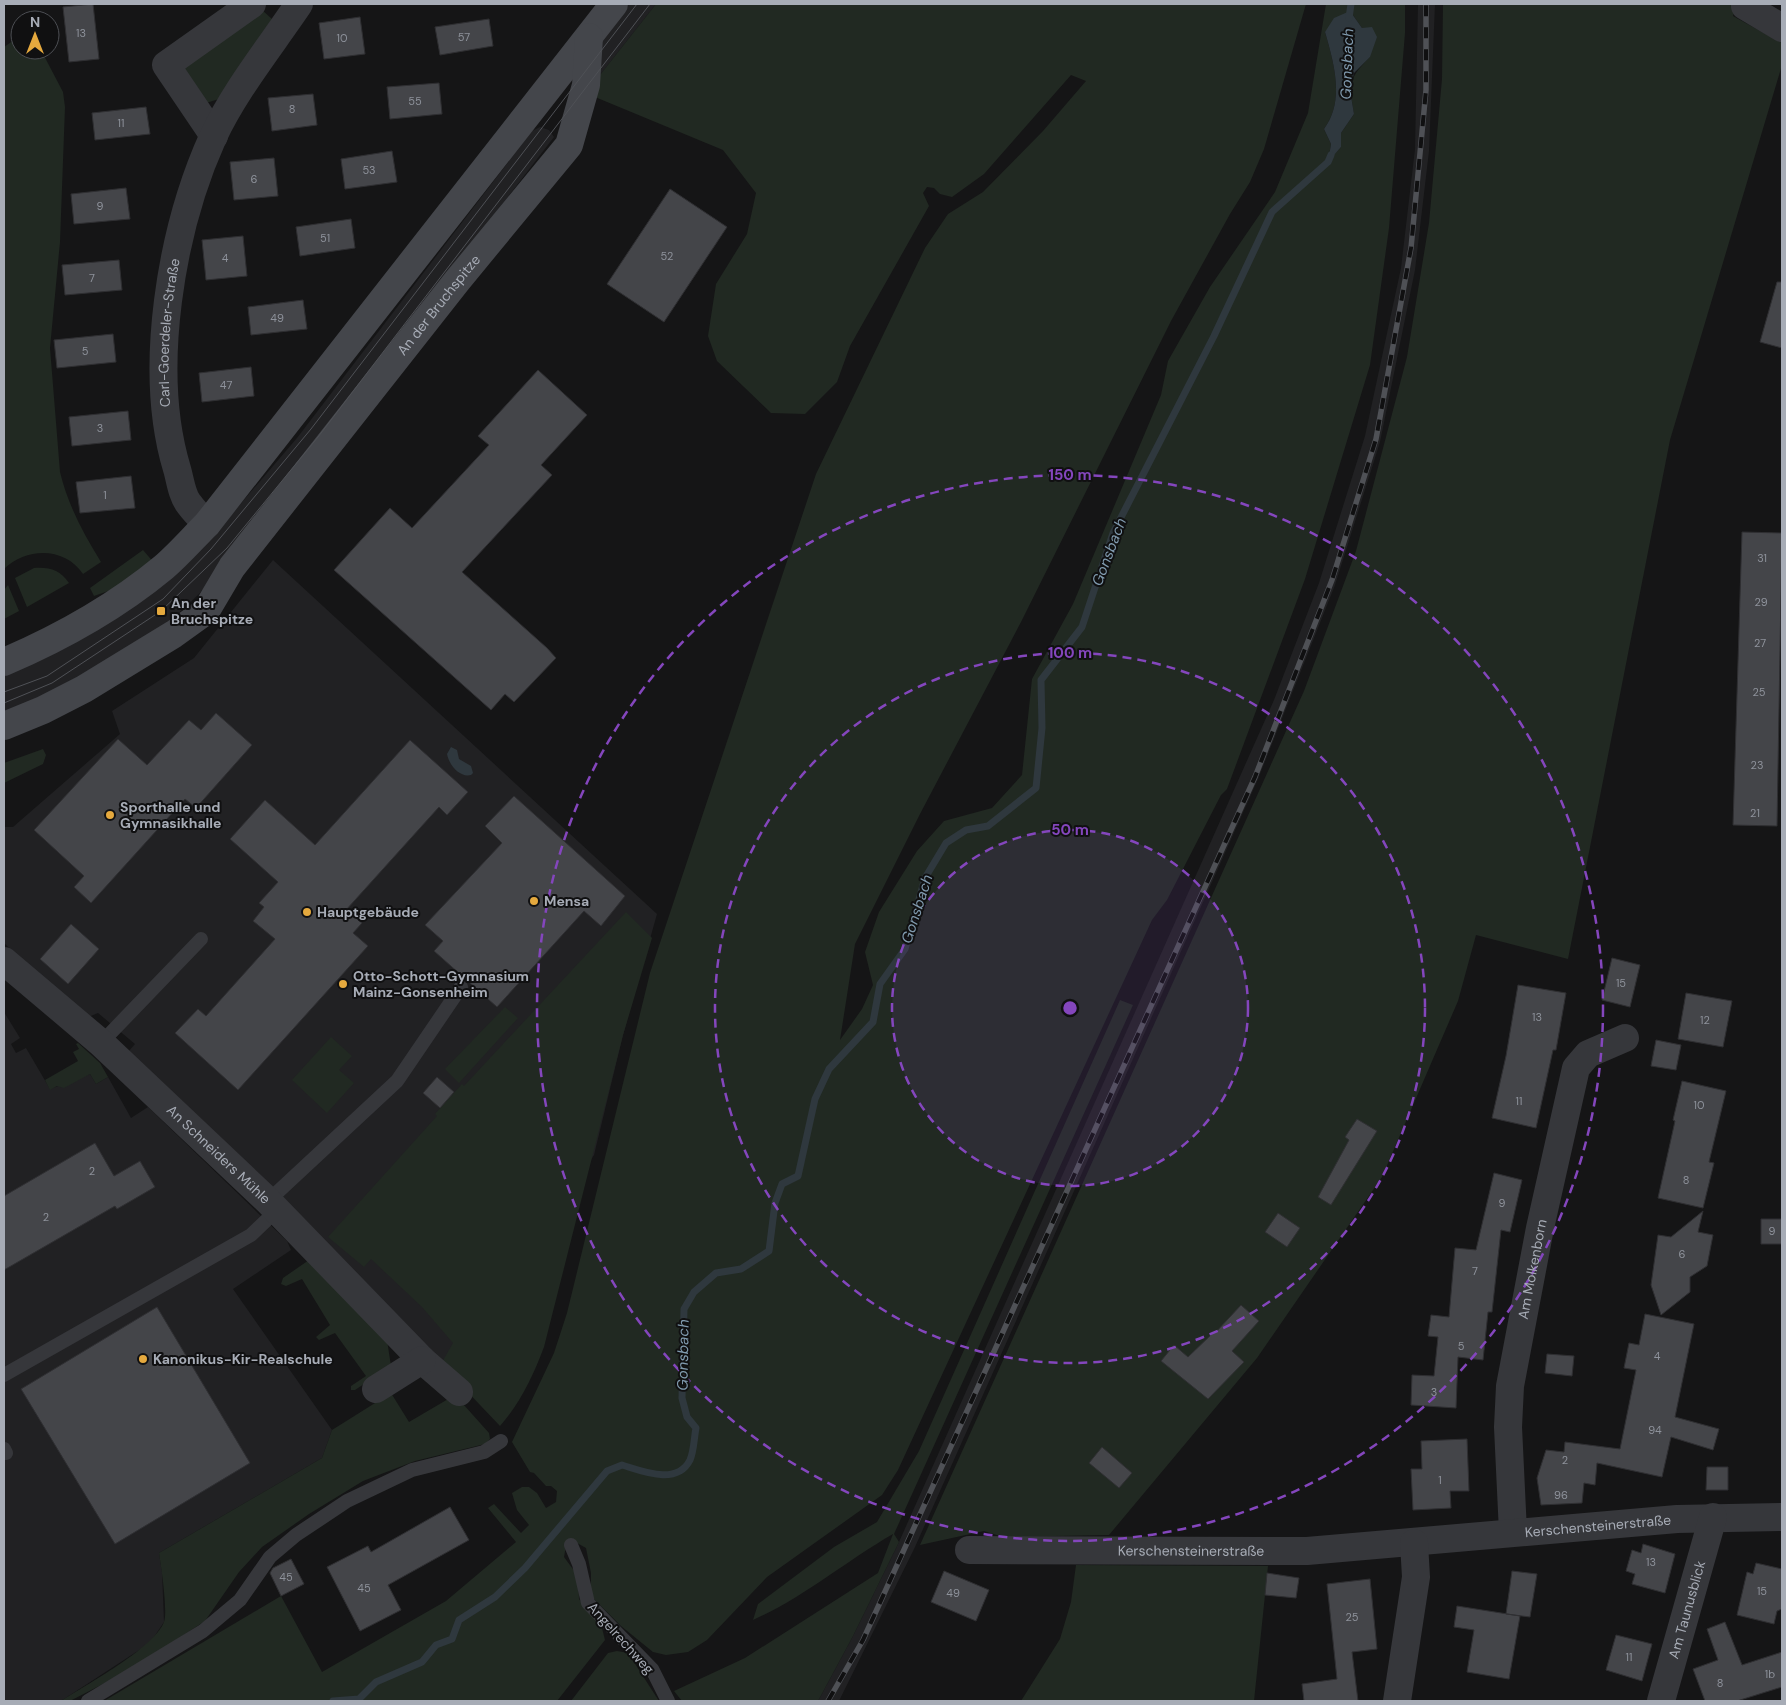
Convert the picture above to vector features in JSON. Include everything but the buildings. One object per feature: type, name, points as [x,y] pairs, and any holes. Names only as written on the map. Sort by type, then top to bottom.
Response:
[{"type":"main road","points":[[4,662],[31,650],[106,608],[165,566],[207,524],[614,4]]},
{"type":"main road","name":"An der Bruchspitze","points":[[4,726],[44,710],[84,688],[174,634],[206,612],[238,559],[463,274],[569,145],[586,85],[589,37]]},
{"type":"main road","points":[[524,120],[550,116],[563,127],[569,145]]},
{"type":"street","points":[[214,136],[166,65],[252,4]]},
{"type":"street","name":"Carl-Goerdeler-Straße","points":[[207,524],[188,503],[174,459],[164,397],[170,277],[184,220],[214,136],[241,90],[300,4]]},
{"type":"street","points":[[1746,4],[1745,6],[1782,28]]},
{"type":"street","name":"An Schneiders Mühle","points":[[4,961],[101,1043],[272,1205],[422,1360],[459,1392]]},
{"type":"street","name":"Am Molkenborn","points":[[1513,1532],[1508,1428],[1510,1386],[1548,1190],[1576,1068],[1588,1054],[1624,1038]]},
{"type":"street","points":[[376,1389],[422,1360]]},
{"type":"street","name":"Kerschensteinerstraße","points":[[969,1550],[1307,1551],[1414,1543],[1513,1532],[1713,1517],[1782,1517]]},
{"type":"street","name":"Am Taunusblick","points":[[1660,1701],[1713,1517]]},
{"type":"street","points":[[1397,1701],[1416,1577],[1414,1543]]},
{"type":"lane","points":[[101,1043],[201,939]]},
{"type":"lane","points":[[4,1375],[251,1235],[272,1205],[398,1081],[461,987]]},
{"type":"lane","points":[[88,1701],[203,1631],[240,1600],[270,1557],[296,1535],[347,1501],[412,1470],[484,1452],[501,1441]]},
{"type":"lane","name":"Angelrechweg","points":[[571,1545],[579,1564],[588,1603],[652,1669],[668,1701]]},
{"type":"shaded area","points":[[629,4],[656,4],[596,80],[601,40]]},
{"type":"shaded area","points":[[656,4],[1306,4],[1264,149],[1250,182],[1230,214],[1171,321],[1021,622],[920,814],[855,944],[840,1040],[862,1009],[873,985],[865,952],[879,912],[917,851],[944,821],[992,808],[1022,775],[1032,679],[1073,604],[1161,395],[1168,361],[1210,287],[1275,192],[1308,113],[1326,4],[1405,4],[1405,33],[1389,228],[1370,365],[1305,579],[1227,789],[1221,795],[1167,900],[1152,920],[898,1470],[882,1495],[767,1577],[707,1640],[688,1652],[666,1655],[653,1652],[621,1626],[591,1596],[591,1573],[586,1548],[577,1543],[566,1546],[564,1557],[578,1576],[579,1599],[602,1628],[605,1640],[557,1701],[104,1701],[281,1596],[322,1672],[446,1601],[516,1542],[488,1508],[494,1504],[521,1533],[529,1525],[517,1510],[512,1493],[522,1487],[529,1487],[537,1493],[546,1508],[556,1502],[557,1491],[551,1486],[546,1486],[534,1473],[530,1472],[512,1442],[554,1353],[567,1313],[650,973],[816,474],[925,248],[948,214],[983,192],[1043,131],[1086,81],[1071,75],[984,174],[952,197],[940,194],[934,188],[927,187],[923,193],[929,206],[850,346],[837,382],[805,414],[771,413],[717,361],[708,336],[716,284],[747,234],[756,193],[723,150],[595,97],[596,80]],"holes":[[[1350,11],[1362,28],[1370,57],[1354,77],[1351,89],[1354,114],[1341,133],[1341,147],[1328,161],[1331,144],[1324,129],[1334,106],[1336,82],[1332,56],[1325,32]]]},
{"type":"shaded area","points":[[1418,4],[1435,4],[1429,151],[1415,270],[1380,442],[1335,585],[1258,779],[915,1547],[839,1701],[818,1701],[853,1636],[899,1542],[1274,700],[1319,583],[1365,436],[1401,268],[1415,149]]},
{"type":"shaded area","points":[[1443,4],[1737,4],[1733,16],[1782,43],[1782,65],[1670,440],[1568,959],[1476,935],[1458,1001],[1382,1177],[1257,1358],[1109,1535],[1003,1537],[984,1531],[920,1545],[1304,691],[1356,551],[1407,357],[1429,223],[1442,79]]},
{"type":"shaded area","points":[[262,10],[272,19],[219,99],[206,103],[183,73],[185,62]]},
{"type":"shaded area","points":[[10,43],[10,60],[46,60],[63,92],[65,107],[60,242],[50,348],[60,472],[67,496],[77,518],[101,562],[83,574],[66,559],[45,553],[24,557],[4,569],[4,47]]},
{"type":"shaded area","points":[[540,127],[549,130],[554,137],[227,562],[200,593],[165,626],[120,659],[4,718],[4,676],[20,669],[213,536],[297,438],[532,131]]},
{"type":"shaded area","points":[[143,550],[155,564],[117,588],[94,596],[90,588]]},
{"type":"shaded area","name":"Otto-Schott-Gymnasium Mainz-Gonsenheim","points":[[273,560],[657,914],[623,1035],[594,1155],[457,1377],[128,1052],[135,1044],[98,1013],[86,1018],[74,1009],[4,943],[4,827],[13,827],[120,734],[112,711],[194,658]]},
{"type":"shaded area","points":[[34,568],[54,570],[69,583],[27,607],[15,578]]},
{"type":"shaded area","points":[[8,585],[19,611],[4,619],[4,590]]},
{"type":"shaded area","points":[[43,749],[46,755],[43,764],[4,783],[4,763]]},
{"type":"shaded area","points":[[626,912],[652,938],[623,1035],[544,1347],[526,1388],[500,1426],[441,1364],[453,1343],[422,1307],[371,1259],[364,1267],[328,1237],[437,1116],[435,1114],[462,1084],[464,1086]]},
{"type":"shaded area","points":[[1120,1000],[1133,1005],[894,1534],[899,1542],[853,1636],[818,1701],[682,1701],[674,1691],[745,1658],[878,1573],[893,1534],[807,1590],[753,1620],[758,1604],[834,1547],[877,1522],[919,1451]]},
{"type":"shaded area","points":[[505,1007],[518,1018],[459,1083],[445,1069]]},
{"type":"shaded area","name":"Kanonikus-Kir-Realschule","points":[[4,1012],[20,1038],[11,1044],[16,1053],[26,1048],[50,1089],[90,1074],[96,1084],[108,1077],[131,1118],[148,1107],[287,1241],[291,1250],[233,1289],[332,1430],[322,1458],[159,1553],[162,1572],[164,1622],[150,1643],[61,1701],[4,1701]]},
{"type":"shaded area","points":[[331,1037],[352,1056],[339,1070],[354,1083],[327,1113],[292,1080]]},
{"type":"shaded area","points":[[78,1043],[100,1063],[108,1077],[96,1084],[90,1074],[64,1088],[57,1086],[50,1090],[45,1080],[78,1061],[73,1052],[79,1049],[76,1044]]},
{"type":"shaded area","points":[[309,1260],[387,1340],[391,1366],[355,1390],[351,1390],[351,1386],[366,1376],[335,1333],[319,1340],[316,1337],[330,1325],[302,1279],[286,1286],[281,1284],[283,1278]]},
{"type":"shaded area","points":[[391,1393],[409,1422],[455,1395],[489,1433],[490,1439],[485,1444],[415,1461],[363,1481],[309,1514],[262,1547],[239,1572],[205,1621],[130,1670],[70,1701],[61,1701],[134,1654],[158,1632],[165,1616],[164,1588],[159,1553],[322,1458],[332,1430]]},
{"type":"shaded area","points":[[1076,1565],[1268,1566],[1254,1701],[1021,1701],[1060,1639],[1071,1602]]},
{"type":"shaded area","points":[[617,1651],[628,1653],[659,1701],[571,1701],[608,1653]]},
{"type":"water","points":[[1350,11],[1362,28],[1372,27],[1377,37],[1370,57],[1354,73],[1350,90],[1354,114],[1341,133],[1341,147],[1328,162],[1331,144],[1324,129],[1334,106],[1336,82],[1332,56],[1325,32],[1334,18]]},
{"type":"water","points":[[451,747],[457,750],[459,759],[471,766],[473,773],[471,775],[459,773],[453,766],[447,754]]},
{"type":"waterway","name":"Gonsbach","points":[[1349,18],[1351,4]]},
{"type":"waterway","name":"Gonsbach","points":[[333,1701],[359,1699],[376,1682],[422,1662],[436,1645],[452,1639],[459,1620],[495,1597],[525,1568],[607,1471],[622,1465],[649,1473],[668,1475],[677,1473],[690,1460],[696,1428],[687,1417],[682,1398],[684,1309],[694,1292],[716,1273],[741,1269],[769,1251],[775,1203],[782,1184],[798,1176],[815,1099],[829,1069],[873,1022],[880,984],[905,949],[925,878],[946,843],[966,830],[988,826],[1036,788],[1042,728],[1041,680],[1082,627],[1113,533],[1214,336],[1272,212],[1328,162],[1331,155]]},
{"type":"tram line","points":[[4,692],[47,676],[163,599],[211,549],[311,429],[637,4]]},
{"type":"tram line","points":[[4,703],[52,683],[161,611],[227,548],[318,437],[650,4]]},
{"type":"railway","points":[[828,1701],[863,1640],[1255,777],[1332,580],[1376,439],[1411,248],[1426,90],[1426,4]]},
{"type":"place","name":"An der Bruchspitze","points":[[161,611]]},
{"type":"place","name":"Sporthalle und Gymnasikhalle","points":[[110,815]]},
{"type":"place","name":"Mensa","points":[[534,901]]},
{"type":"place","name":"Hauptgebäude","points":[[307,912]]},
{"type":"place","name":"Otto-Schott-Gymnasium Mainz-Gonsenheim","points":[[343,984]]},
{"type":"place","name":"Kanonikus-Kir-Realschule","points":[[143,1359]]}]
